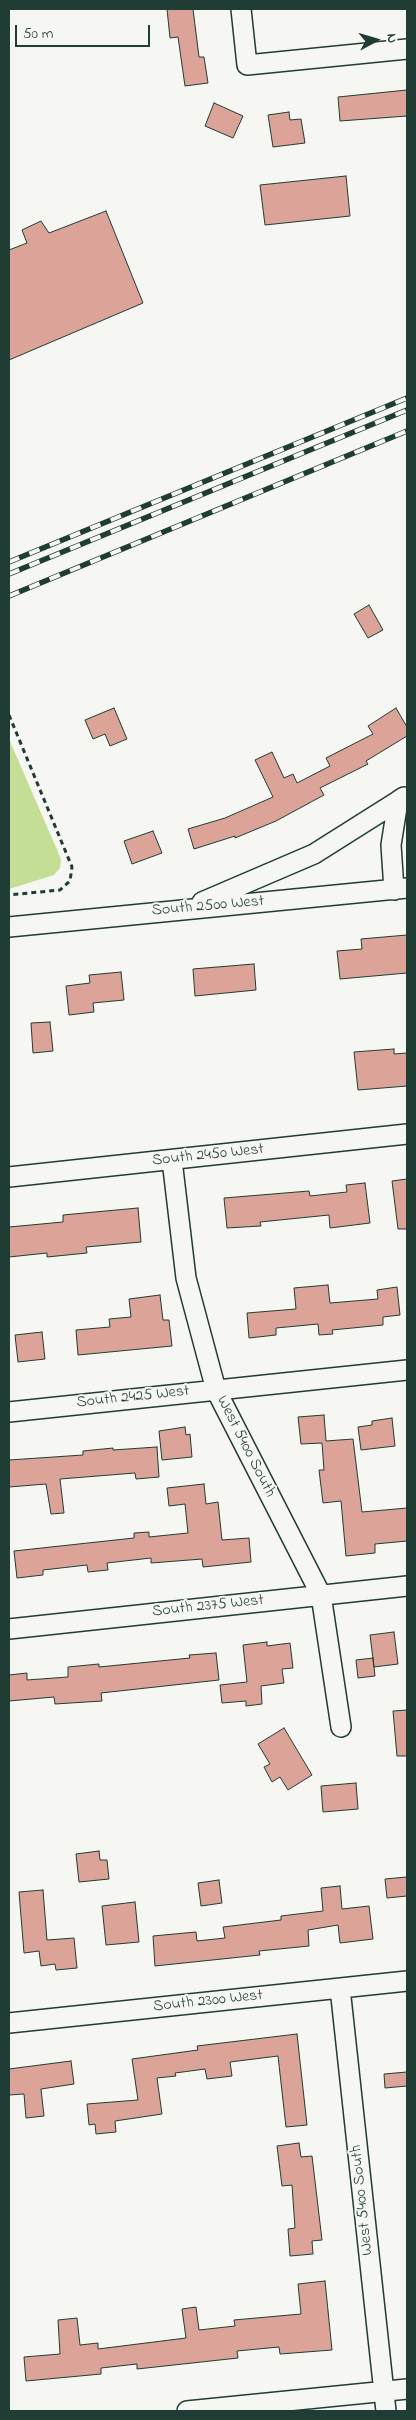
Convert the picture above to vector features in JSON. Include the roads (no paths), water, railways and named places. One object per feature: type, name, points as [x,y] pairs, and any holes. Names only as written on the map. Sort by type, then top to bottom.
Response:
[{"type":"street","points":[[241,9],[246,65],[407,49]]},
{"type":"street","points":[[401,889],[391,845],[402,798]]},
{"type":"street","points":[[185,909],[314,854],[402,798]]},
{"type":"street","name":"South 2500 West","points":[[9,927],[401,889]]},
{"type":"street","name":"South 2450 West","points":[[9,1177],[407,1134]]},
{"type":"street","name":"West 5400 South","points":[[172,1160],[186,1278],[216,1390],[321,1596],[341,1727]]},
{"type":"street","name":"South 2425 West","points":[[9,1412],[407,1370]]},
{"type":"street","name":"South 2375 West","points":[[9,1629],[407,1586]]},
{"type":"street","name":"South 2300 West","points":[[9,2023],[407,1981]]},
{"type":"street","name":"West 5400 South","points":[[340,1988],[386,2411]]},
{"type":"street","points":[[187,2411],[407,2390]]},
{"type":"railway","points":[[9,562],[407,398]]},
{"type":"railway","points":[[9,574],[407,410]]},
{"type":"railway","points":[[9,596],[407,431]]}]
